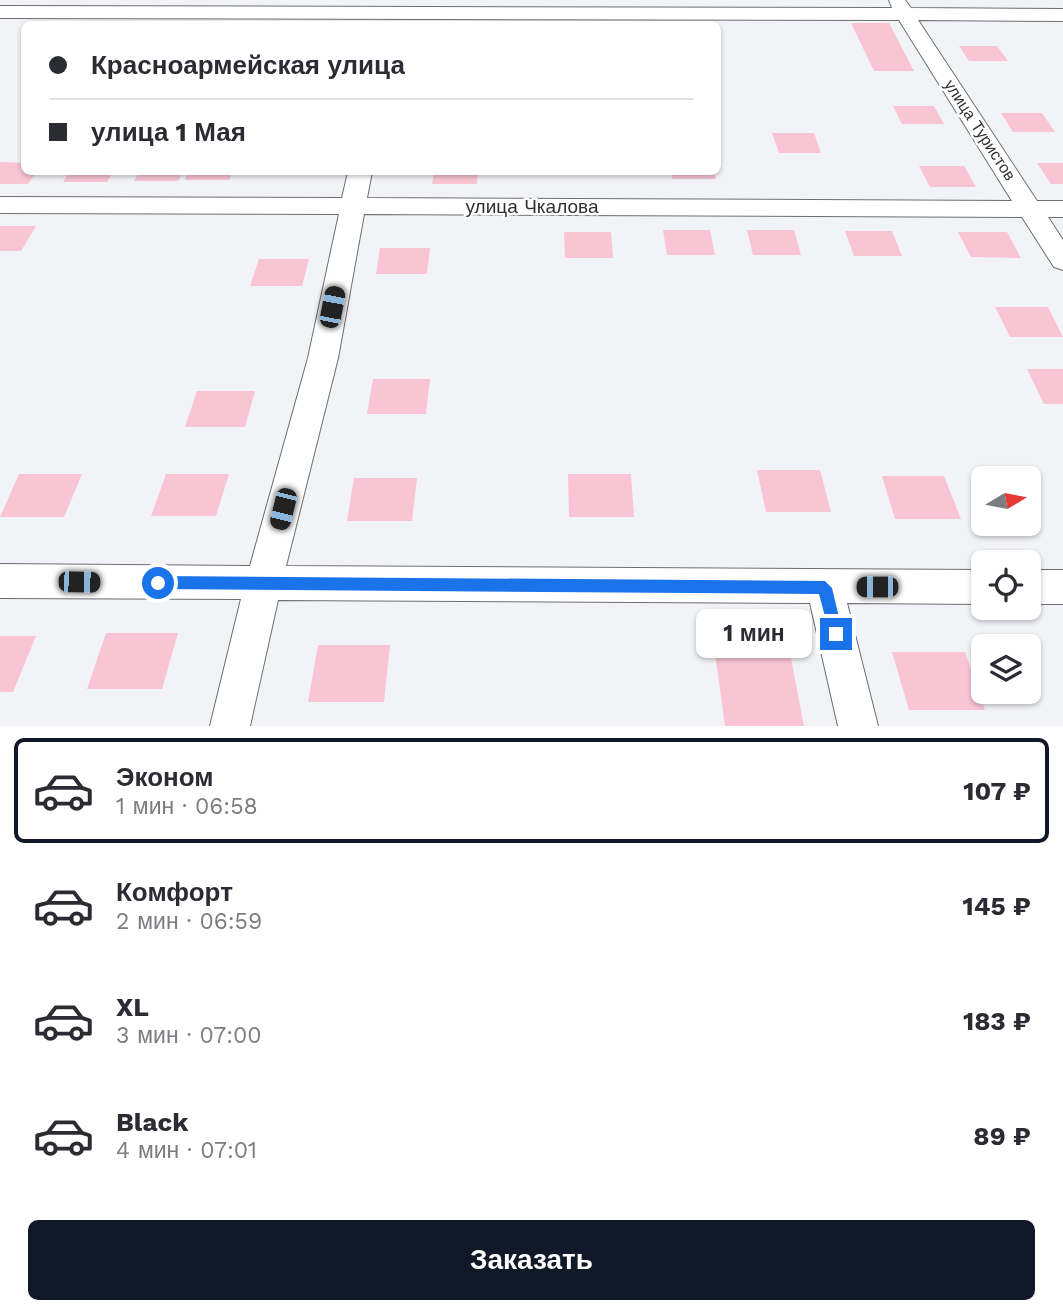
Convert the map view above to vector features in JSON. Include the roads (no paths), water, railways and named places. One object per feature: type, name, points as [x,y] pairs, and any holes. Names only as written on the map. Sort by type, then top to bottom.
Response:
[{"type":"street","points":[[546,12],[564,0]]},
{"type":"street","points":[[0,12],[546,12],[900,7],[1063,15]]},
{"type":"street","name":"улица Туристов","points":[[900,7],[1063,261]]},
{"type":"street","points":[[230,726],[263,584],[323,358],[359,175]]},
{"type":"street","name":"улица Чкалова","points":[[0,205],[1063,209]]},
{"type":"street","points":[[0,581],[971,587]]},
{"type":"street","points":[[1041,587],[1063,587]]},
{"type":"street","points":[[825,588],[859,726]]}]
